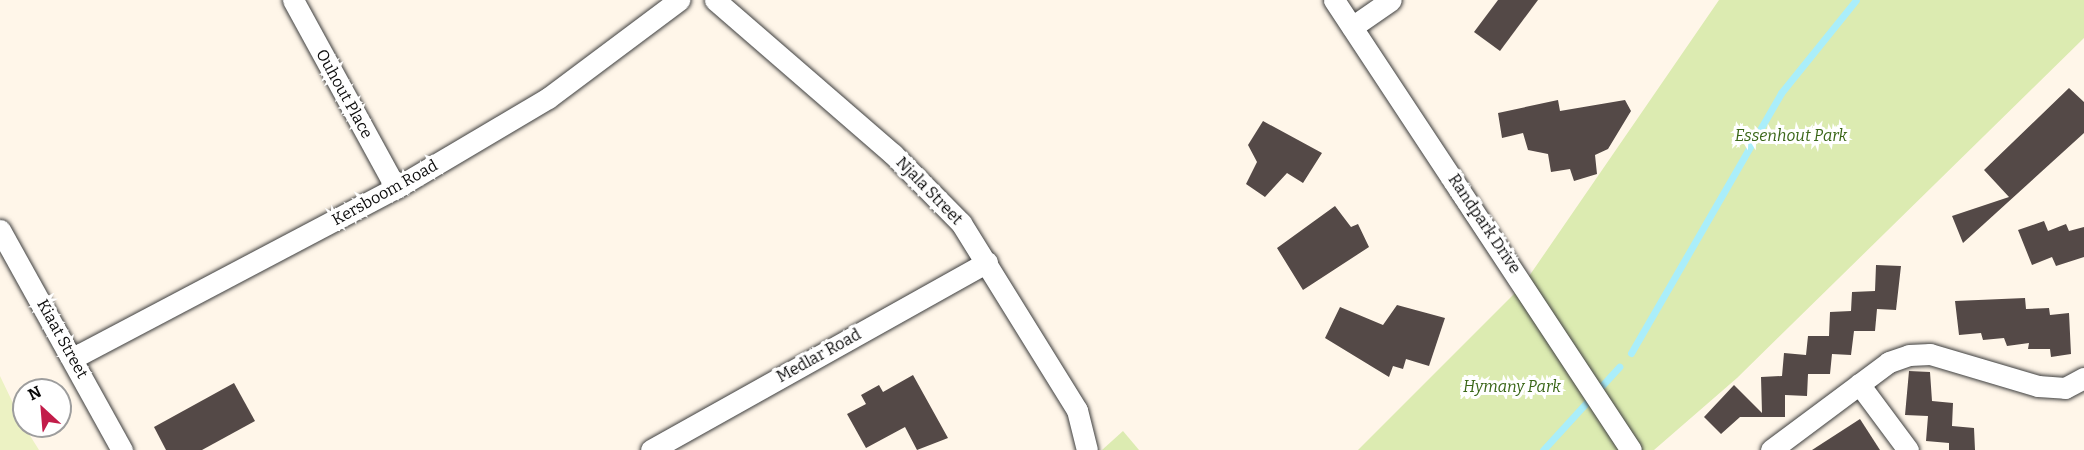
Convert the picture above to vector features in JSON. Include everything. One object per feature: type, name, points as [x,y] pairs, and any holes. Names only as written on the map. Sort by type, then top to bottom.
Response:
[{"type":"street","name":"Ouhout Place","points":[[292,0],[396,188]]},
{"type":"street","name":"Kersboom Road","points":[[73,357],[396,188],[548,98],[679,0]]},
{"type":"street","name":"Njala Street","points":[[715,0],[900,161],[961,223],[987,262],[1086,440]]},
{"type":"street","name":"Randpark Drive","points":[[1335,0],[1631,450]]},
{"type":"street","points":[[1352,27],[1391,0]]},
{"type":"street","name":"Kiaat Street","points":[[0,230],[73,357],[122,450]]},
{"type":"street","name":"Medlar Road","points":[[651,450],[987,262]]},
{"type":"street","points":[[1772,450],[1889,362],[1930,354],[2030,385],[2065,388],[2084,378]]},
{"type":"street","points":[[1859,384],[1908,450]]},
{"type":"green space","name":"Essenhout Park","points":[[1719,0],[2084,0],[2084,38],[1737,378],[1654,450],[1358,450],[1523,285]]},
{"type":"green space","points":[[0,376],[12,401],[12,438],[32,438],[39,450],[0,450]]},
{"type":"green space","points":[[1123,431],[1139,450],[1102,450]]},
{"type":"building","points":[[1498,0],[1538,0],[1500,51],[1474,32]]},
{"type":"building","points":[[2069,88],[2084,102],[2084,133],[1963,243],[1952,216],[2009,197],[1984,170]]},
{"type":"building","points":[[1558,100],[1560,111],[1625,100],[1631,111],[1608,149],[1595,155],[1597,174],[1574,181],[1570,169],[1551,172],[1548,154],[1528,150],[1523,133],[1502,138],[1498,113]]},
{"type":"building","points":[[1263,121],[1322,153],[1303,183],[1287,173],[1265,197],[1246,184],[1257,162],[1248,145]]},
{"type":"building","points":[[1335,206],[1351,227],[1358,224],[1369,247],[1303,290],[1277,248]]},
{"type":"building","points":[[2044,221],[2048,231],[2066,224],[2069,231],[2084,227],[2084,257],[2056,266],[2052,257],[2032,265],[2018,230]]},
{"type":"building","points":[[1876,265],[1901,266],[1896,310],[1877,309],[1875,331],[1854,331],[1851,355],[1832,354],[1830,374],[1808,374],[1807,396],[1785,395],[1785,417],[1740,417],[1721,434],[1704,417],[1734,385],[1762,413],[1761,377],[1782,376],[1784,353],[1806,355],[1808,336],[1829,336],[1830,312],[1851,311],[1852,292],[1875,291]]},
{"type":"building","points":[[2025,298],[2026,309],[2049,308],[2050,315],[2069,313],[2071,354],[2051,357],[2050,349],[2028,349],[2029,343],[2007,346],[2004,338],[1983,340],[1981,333],[1959,335],[1955,301]]},
{"type":"building","points":[[1397,305],[1445,318],[1429,366],[1406,359],[1403,369],[1393,366],[1389,377],[1325,338],[1340,307],[1383,325]]},
{"type":"building","points":[[1909,371],[1930,372],[1932,401],[1953,403],[1952,426],[1974,428],[1975,450],[1949,450],[1949,443],[1926,441],[1928,416],[1905,415]]},
{"type":"building","points":[[913,375],[948,438],[917,450],[905,427],[866,448],[847,414],[866,404],[861,395],[879,385],[883,392]]},
{"type":"building","points":[[234,383],[255,421],[202,450],[166,450],[154,427]]},
{"type":"building","points":[[1860,419],[1880,450],[1812,450]]},
{"type":"waterway","points":[[1631,353],[1781,93],[1856,0]]},
{"type":"waterway","points":[[1543,450],[1619,367]]},
{"type":"park label","name":"Hymany Park","points":[[1512,387]]}]
